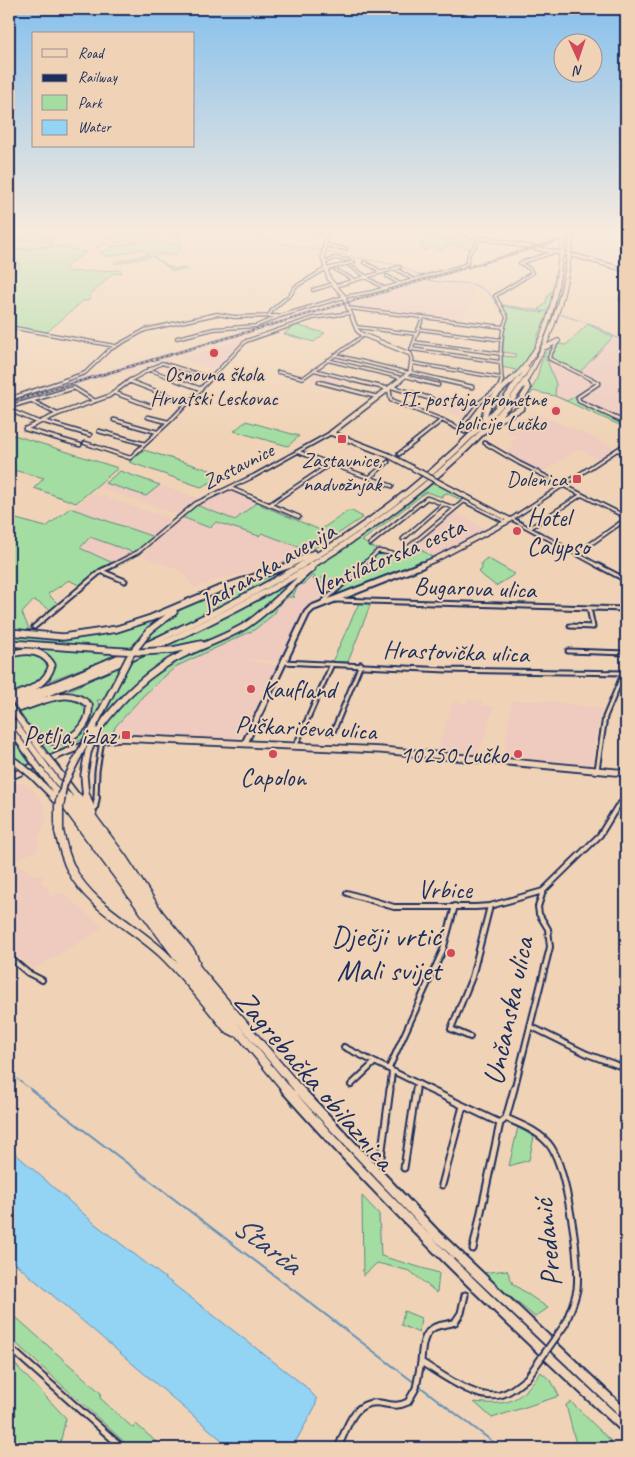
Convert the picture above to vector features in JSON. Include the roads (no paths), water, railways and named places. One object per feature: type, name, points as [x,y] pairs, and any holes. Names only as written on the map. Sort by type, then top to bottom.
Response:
[{"type":"highway","points":[[556,314],[557,301]]},
{"type":"highway","points":[[484,423],[483,416],[487,406],[522,370],[556,314],[560,301]]},
{"type":"highway","name":"Jadranska avenija","points":[[179,633],[290,577],[394,511],[441,472],[493,422],[525,382],[545,348],[556,314]]},
{"type":"highway","name":"Jadranska avenija","points":[[179,633],[256,592],[317,556],[367,523],[430,476],[479,430],[504,401],[532,361],[556,314]]},
{"type":"highway","points":[[545,348],[550,343],[557,342]]},
{"type":"highway","points":[[493,422],[521,408],[523,397],[528,389],[525,382]]},
{"type":"highway","points":[[198,970],[191,953],[159,914],[101,829],[89,808],[84,790],[84,770],[88,752],[97,731],[126,695],[156,670],[184,654],[237,631],[270,607],[302,576],[381,523],[394,511]]},
{"type":"highway","points":[[9,632],[21,635],[62,637],[107,632],[140,623],[205,594],[312,555],[367,523]]},
{"type":"highway","points":[[205,594],[168,616],[150,630],[131,654],[68,776],[59,806],[59,831],[62,852],[72,874],[90,896],[155,947],[185,976],[227,1028],[238,1033]]},
{"type":"highway","points":[[9,643],[141,652],[173,650],[204,643],[237,631]]},
{"type":"highway","points":[[9,704],[179,633]]},
{"type":"highway","points":[[17,709],[172,642],[179,633]]},
{"type":"highway","points":[[9,655],[24,651],[37,652],[46,656],[52,666],[49,676],[43,683],[9,704]]},
{"type":"highway","points":[[9,704],[12,721],[24,726],[38,737],[48,740],[64,739],[75,735],[88,722],[90,709],[80,698],[66,695],[49,698],[17,709]]},
{"type":"highway","points":[[9,704],[17,709]]},
{"type":"highway","name":"Zagrebačka obilaznica","points":[[12,721],[113,859],[198,970],[285,1075],[410,1210],[492,1290],[626,1415]]},
{"type":"highway","points":[[24,726],[39,757],[47,768],[101,829]]},
{"type":"highway","points":[[9,757],[32,775],[53,795],[71,819],[77,821]]},
{"type":"highway","name":"Zagrebačka obilaznica","points":[[47,768],[77,821],[148,919],[238,1033],[302,1107],[402,1215],[532,1343],[626,1429]]},
{"type":"main road","points":[[345,301],[356,327],[364,335],[410,354],[412,363],[409,372]]},
{"type":"main road","name":"Zastavnice","points":[[331,433],[391,388],[409,372]]},
{"type":"main road","points":[[331,433],[388,455],[510,520]]},
{"type":"main road","name":"Ventilatorska cesta","points":[[245,743],[307,613],[321,603],[436,559],[510,520]]},
{"type":"main road","name":"Puškarićeva ulica","points":[[9,777],[79,745],[103,739],[130,738],[423,753],[626,773]]},
{"type":"street","points":[[269,315],[283,301]]},
{"type":"street","points":[[177,338],[214,329],[254,326],[280,316],[333,301]]},
{"type":"street","points":[[459,429],[479,403],[501,386],[500,362],[503,327],[507,317],[498,301]]},
{"type":"street","points":[[348,308],[503,327]]},
{"type":"street","points":[[85,443],[130,458],[146,445],[248,339],[320,316],[350,313]]},
{"type":"street","points":[[9,399],[85,373],[115,346],[143,331],[191,318],[220,314],[234,317],[280,316]]},
{"type":"street","points":[[410,354],[423,317]]},
{"type":"street","points":[[9,327],[115,346]]},
{"type":"street","points":[[356,327],[416,334]]},
{"type":"street","points":[[418,329],[502,340]]},
{"type":"street","points":[[278,372],[300,378],[364,335]]},
{"type":"street","points":[[414,342],[502,354]]},
{"type":"street","points":[[557,342],[549,357],[550,360],[598,381],[598,385],[578,397],[579,401],[626,423]]},
{"type":"street","points":[[411,349],[500,362]]},
{"type":"street","points":[[334,355],[472,387]]},
{"type":"street","points":[[327,360],[438,385]]},
{"type":"street","points":[[80,445],[25,429],[58,414],[96,401],[114,392],[147,369],[165,362],[211,378]]},
{"type":"street","points":[[412,363],[501,378]]},
{"type":"street","points":[[147,369],[201,389]]},
{"type":"street","points":[[314,370],[432,399]]},
{"type":"street","points":[[128,381],[187,403]]},
{"type":"street","points":[[319,382],[377,397]]},
{"type":"street","points":[[9,409],[74,388],[96,401]]},
{"type":"street","points":[[391,388],[392,400],[442,420],[465,432]]},
{"type":"street","points":[[114,392],[150,406]]},
{"type":"street","points":[[32,400],[58,414]]},
{"type":"street","points":[[9,409],[38,422]]},
{"type":"street","points":[[148,417],[168,422]]},
{"type":"street","points":[[114,420],[157,432]]},
{"type":"street","points":[[399,454],[442,420]]},
{"type":"street","points":[[42,421],[90,435]]},
{"type":"street","points":[[99,431],[146,445]]},
{"type":"street","name":"Zastavnice","points":[[34,627],[101,571],[138,552],[195,504],[230,488],[331,433]]},
{"type":"street","points":[[485,443],[626,518],[577,554]]},
{"type":"street","points":[[510,520],[626,444]]},
{"type":"street","points":[[618,450],[626,454]]},
{"type":"street","points":[[298,452],[392,486]]},
{"type":"street","points":[[370,477],[388,462]]},
{"type":"street","points":[[269,506],[331,464]]},
{"type":"street","points":[[230,488],[299,517]]},
{"type":"street","points":[[530,528],[581,495]]},
{"type":"street","points":[[321,603],[378,551],[399,555],[455,509],[427,498],[370,544]]},
{"type":"street","name":"Ventilatorska cesta","points":[[455,509],[466,501],[510,520]]},
{"type":"street","points":[[403,539],[442,504]]},
{"type":"street","points":[[510,520],[530,528],[626,580]]},
{"type":"street","points":[[101,571],[125,581]]},
{"type":"street","name":"Bugarova ulica","points":[[330,600],[626,609]]},
{"type":"street","points":[[570,626],[593,627],[589,608]]},
{"type":"street","points":[[568,651],[626,654]]},
{"type":"street","name":"Hrastovička ulica","points":[[284,662],[361,664],[446,670],[625,673]]},
{"type":"street","points":[[296,746],[332,664]]},
{"type":"street","points":[[329,732],[332,732],[361,664]]},
{"type":"street","points":[[597,770],[602,724],[609,700],[625,673],[626,667]]},
{"type":"street","points":[[95,808],[98,787],[97,771],[103,739]]},
{"type":"street","points":[[543,891],[600,835],[617,807],[626,799]]},
{"type":"street","name":"Vrbice","points":[[347,893],[394,907],[490,906],[543,891]]},
{"type":"street","name":"Unčanska ulica","points":[[506,1118],[550,947],[548,929],[539,914],[538,906],[543,891]]},
{"type":"street","points":[[381,1157],[392,1072],[390,1068],[443,950],[455,906]]},
{"type":"street","points":[[470,1036],[451,1029],[472,977],[490,906]]},
{"type":"street","points":[[9,957],[24,970],[42,980]]},
{"type":"street","points":[[530,1026],[587,1054],[625,1068]]},
{"type":"street","points":[[344,1047],[416,1084],[500,1123],[506,1118]]},
{"type":"street","points":[[351,1085],[374,1063]]},
{"type":"street","points":[[404,1168],[416,1084]]},
{"type":"street","points":[[442,1185],[463,1106]]},
{"type":"street","name":"Predanić","points":[[421,1362],[462,1386],[484,1394],[499,1396],[527,1378],[566,1323],[575,1303],[578,1279],[560,1166],[551,1146],[538,1134],[506,1118]]},
{"type":"street","name":"Unčanska ulica","points":[[474,1249],[500,1123]]},
{"type":"street","points":[[338,1448],[351,1418],[360,1406],[378,1402],[401,1407],[413,1396],[426,1334],[431,1329],[456,1322],[460,1317],[465,1295]]},
{"type":"street","points":[[9,1347],[123,1448]]},
{"type":"water","points":[[9,1148],[94,1223],[305,1386],[317,1399],[315,1407],[292,1448],[231,1448],[9,1258]]},
{"type":"waterway","points":[[495,301],[497,304],[555,313]]},
{"type":"waterway","points":[[559,314],[594,325],[626,343]]},
{"type":"waterway","name":"Starča","points":[[9,1073],[32,1090]]},
{"type":"waterway","name":"Starča","points":[[30,1089],[415,1383]]},
{"type":"waterway","name":"Starča","points":[[418,1385],[501,1448]]},
{"type":"railway","points":[[9,402],[353,301]]},
{"type":"place","name":"Osnovna škola Hrvatski Leskovac","points":[[214,353]]},
{"type":"place","name":"II. postaja prometne policije Lučko","points":[[556,411]]},
{"type":"place","name":"Zastavnice, nadvožnjak","points":[[342,439]]},
{"type":"place","name":"Dolenica","points":[[577,479]]},
{"type":"place","name":"Hotel Calypso","points":[[517,531]]},
{"type":"place","name":"Kaufland","points":[[251,689]]},
{"type":"place","name":"Petlja, izlaz","points":[[126,735]]},
{"type":"place","name":"Capolon","points":[[273,754]]},
{"type":"place","name":"10250 Lučko","points":[[518,754]]},
{"type":"place","name":"Dječji vrtić Mali svijet","points":[[451,953]]}]
